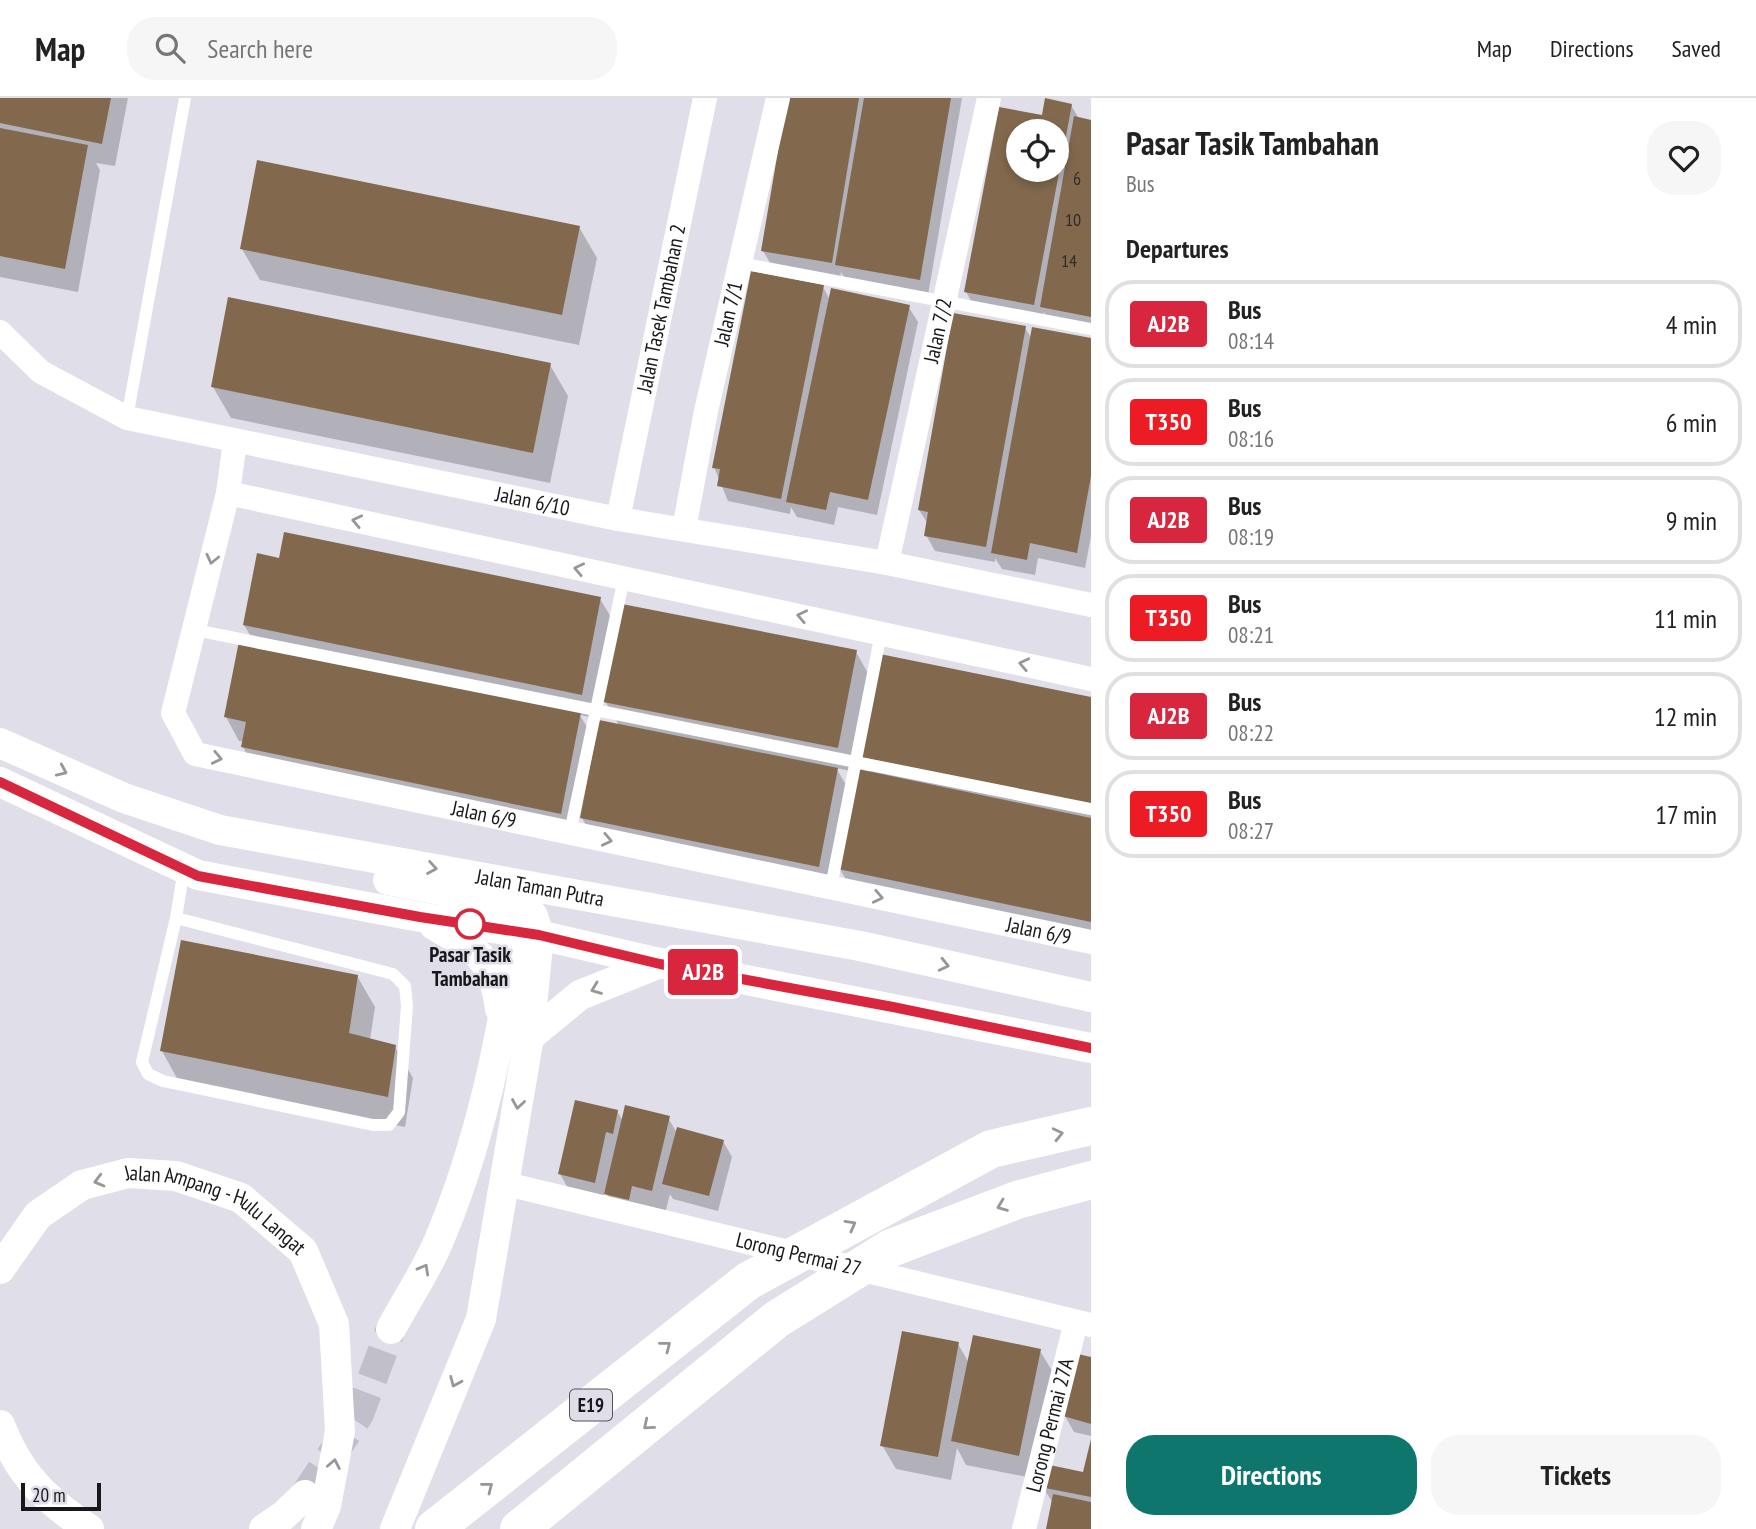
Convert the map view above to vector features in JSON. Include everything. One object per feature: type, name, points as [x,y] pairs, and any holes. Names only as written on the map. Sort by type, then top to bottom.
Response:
[{"type":"highway","name":"E19","points":[[434,1529],[748,1281],[991,1149],[1091,1126]]},
{"type":"highway","name":"E19","points":[[519,1529],[777,1319],[891,1248],[1017,1200],[1091,1180]]},
{"type":"street","name":"Jalan Tasek Tambahan 2","points":[[618,519],[705,98]]},
{"type":"street","name":"Jalan 7/1","points":[[684,529],[778,98]]},
{"type":"street","name":"Jalan 7/2","points":[[887,563],[989,98]]},
{"type":"street","name":"Jalan 6/10","points":[[0,332],[41,372],[127,418],[618,519],[887,563],[1091,605]]},
{"type":"street","name":"Jalan 6/9","points":[[235,441],[228,493],[173,713],[195,754],[1091,942]]},
{"type":"street","points":[[228,493],[1091,679]]},
{"type":"street","name":"Jalan Taman Putra","points":[[0,743],[124,798],[220,830],[860,946],[1091,995]]},
{"type":"street","points":[[0,782],[198,876],[420,917],[529,927],[660,964],[893,1007],[1091,1048]]},
{"type":"street","points":[[220,830],[370,877],[501,903],[529,927]]},
{"type":"street","points":[[529,927],[575,911],[801,956],[860,946]]},
{"type":"street","points":[[420,917],[476,950],[496,981],[516,1034]]},
{"type":"street","points":[[395,1529],[412,1481],[481,1319],[506,1184],[516,1034],[529,927]]},
{"type":"street","points":[[391,1329],[441,1233],[516,1034],[580,995],[660,964]]},
{"type":"street","name":"Jalan Ampang - Hulu Langat","points":[[0,1269],[38,1216],[82,1185],[128,1173],[176,1176],[241,1198],[303,1251],[334,1324],[340,1431],[326,1506],[316,1529]]},
{"type":"street","name":"Lorong Permai 27","points":[[506,1184],[1083,1324]]},
{"type":"street","name":"Lorong Permai 27A","points":[[1024,1529],[1083,1324]]},
{"type":"street","points":[[0,1425],[9,1451],[49,1502],[89,1529]]},
{"type":"street","points":[[264,1529],[283,1516],[305,1495]]},
{"type":"lane","points":[[127,418],[185,98]]},
{"type":"lane","points":[[740,263],[1091,329]]},
{"type":"lane","points":[[570,832],[624,578]]},
{"type":"lane","points":[[195,630],[1091,809]]},
{"type":"lane","points":[[831,887],[881,633]]},
{"type":"lane","points":[[176,918],[393,974],[405,986],[407,1006],[399,1112],[388,1125],[360,1122],[163,1081],[148,1074],[142,1062],[176,918],[184,869]]},
{"type":"building","points":[[0,98],[111,98],[102,144],[0,123]]},
{"type":"building","points":[[787,98],[859,98],[832,263],[761,251]]},
{"type":"building","points":[[864,98],[951,98],[920,280],[835,265]]},
{"type":"building","points":[[1045,98],[1072,104],[1069,120],[1006,119],[1006,182],[1057,182],[1034,305],[964,292],[999,107],[1042,115]]},
{"type":"building","points":[[1074,116],[1091,120],[1091,317],[1040,307],[1062,182],[1069,182],[1069,144]]},
{"type":"building","points":[[0,128],[88,145],[65,269],[0,256]]},
{"type":"building","points":[[257,160],[580,226],[562,315],[240,249]]},
{"type":"building","points":[[751,271],[824,285],[781,499],[717,486],[720,469],[712,468]]},
{"type":"building","points":[[831,288],[910,305],[868,500],[830,492],[826,510],[786,502]]},
{"type":"building","points":[[228,297],[551,363],[533,453],[211,387]]},
{"type":"building","points":[[953,313],[1026,326],[986,547],[924,536],[928,512],[918,510]]},
{"type":"building","points":[[1032,327],[1091,338],[1091,476],[1077,553],[1030,543],[1027,560],[991,553]]},
{"type":"building","points":[[284,532],[601,597],[582,695],[243,625],[257,553],[279,558]]},
{"type":"building","points":[[622,604],[857,650],[838,748],[603,702]]},
{"type":"building","points":[[239,641],[581,712],[561,814],[241,747],[246,722],[224,717]]},
{"type":"building","points":[[880,654],[1091,697],[1091,804],[860,757]]},
{"type":"building","points":[[599,720],[838,768],[819,867],[580,818]]},
{"type":"building","points":[[858,769],[1091,818],[1091,922],[838,869]]},
{"type":"building","points":[[181,940],[358,975],[349,1033],[396,1045],[388,1097],[160,1051]]},
{"type":"building","points":[[575,1100],[618,1110],[613,1134],[606,1132],[595,1183],[558,1174]]},
{"type":"building","points":[[625,1105],[670,1116],[652,1191],[632,1186],[629,1200],[604,1194]]},
{"type":"building","points":[[677,1127],[724,1140],[709,1196],[662,1184]]},
{"type":"building","points":[[902,1331],[959,1342],[938,1457],[880,1446]]},
{"type":"building","points":[[973,1335],[1041,1349],[1019,1456],[951,1441]]},
{"type":"building","points":[[1078,1354],[1091,1357],[1091,1424],[1063,1416]]},
{"type":"building","points":[[1091,1439],[1091,1497],[1040,1487],[1045,1464],[1083,1472]]},
{"type":"building","points":[[1053,1494],[1091,1502],[1091,1529],[1046,1529]]},
{"type":"tunnel","points":[[305,1495],[359,1414],[391,1329]]},
{"type":"bus line","name":"AJ2B","points":[[0,782],[198,876],[420,917],[539,935],[660,964],[893,1007],[1091,1048]]},
{"type":"place","name":"Pasar Tasik Tambahan","points":[[470,924]]}]
